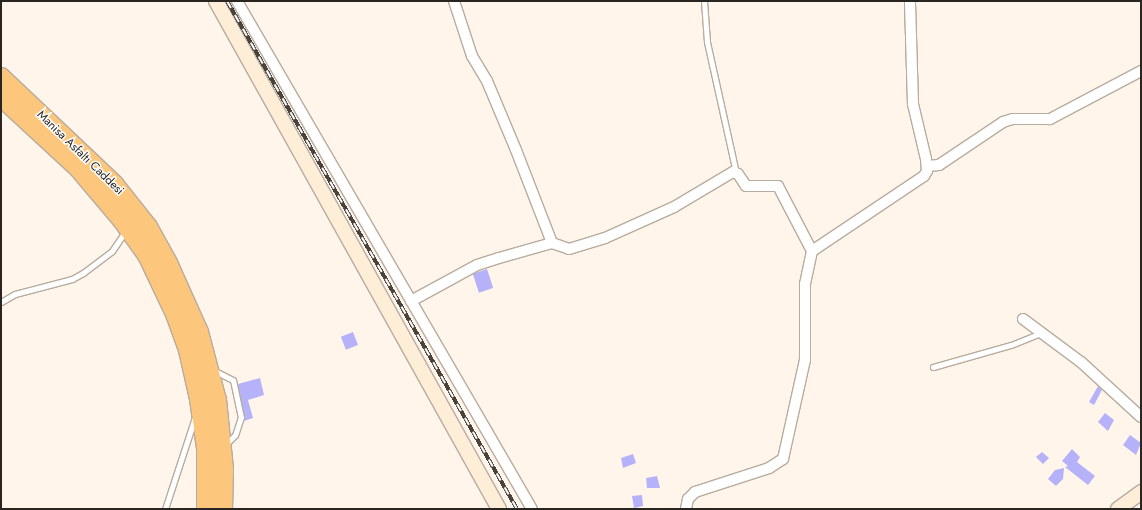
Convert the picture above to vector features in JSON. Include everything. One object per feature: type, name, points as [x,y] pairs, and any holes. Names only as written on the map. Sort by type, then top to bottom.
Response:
[{"type":"highway","name":"Manisa Asfaltı Caddesi","points":[[1,77],[114,184],[148,227],[181,290],[199,332],[217,400],[222,448],[223,509]]},
{"type":"highway","name":"Manisa Asfaltı Caddesi","points":[[1,97],[78,168],[127,227],[147,255],[175,314],[188,350],[199,399],[206,448],[206,509]]},
{"type":"street","points":[[216,1],[499,509]]},
{"type":"street","points":[[237,1],[532,509]]},
{"type":"street","points":[[454,1],[472,56],[487,81],[516,150],[552,243]]},
{"type":"street","points":[[812,251],[924,176],[926,166],[913,104],[910,1]]},
{"type":"street","points":[[926,166],[939,165],[1003,122],[1013,119],[1050,119],[1141,71]]},
{"type":"street","points":[[411,301],[477,265],[552,243],[564,248],[573,249],[605,238],[674,206],[733,172],[736,173],[746,186],[778,186],[812,251],[805,284],[806,360],[783,459],[769,468],[695,492],[688,498],[686,509]]},
{"type":"street","points":[[1023,319],[1081,362],[1141,417]]},
{"type":"street","points":[[1118,509],[1141,492]]},
{"type":"lane","points":[[704,1],[707,42],[736,173]]},
{"type":"lane","points":[[1,302],[15,294],[72,279],[83,273],[112,251],[127,227]]},
{"type":"lane","points":[[933,367],[1011,345],[1041,333]]},
{"type":"lane","points":[[165,509],[189,441],[199,399]]},
{"type":"building","points":[[487,269],[493,288],[479,293],[473,274]]},
{"type":"building","points":[[353,332],[358,345],[346,350],[341,337]]},
{"type":"building","points":[[260,378],[264,395],[248,400],[253,418],[244,421],[238,384]]},
{"type":"building","points":[[1098,386],[1102,390],[1094,405],[1089,402]]},
{"type":"building","points":[[1105,413],[1114,420],[1108,431],[1098,422]]},
{"type":"building","points":[[1130,435],[1141,443],[1136,455],[1123,445]]},
{"type":"building","points":[[1072,449],[1080,457],[1077,462],[1095,476],[1088,485],[1065,467],[1068,466],[1062,461]]},
{"type":"building","points":[[1042,452],[1049,458],[1043,464],[1036,457]]},
{"type":"building","points":[[633,454],[636,463],[623,468],[621,458]]},
{"type":"building","points":[[1064,468],[1063,479],[1056,486],[1048,479],[1055,470]]},
{"type":"building","points":[[657,476],[660,488],[647,488],[646,478]]},
{"type":"building","points":[[642,495],[643,506],[634,508],[632,496]]},
{"type":"railway","points":[[227,1],[517,509]]}]
